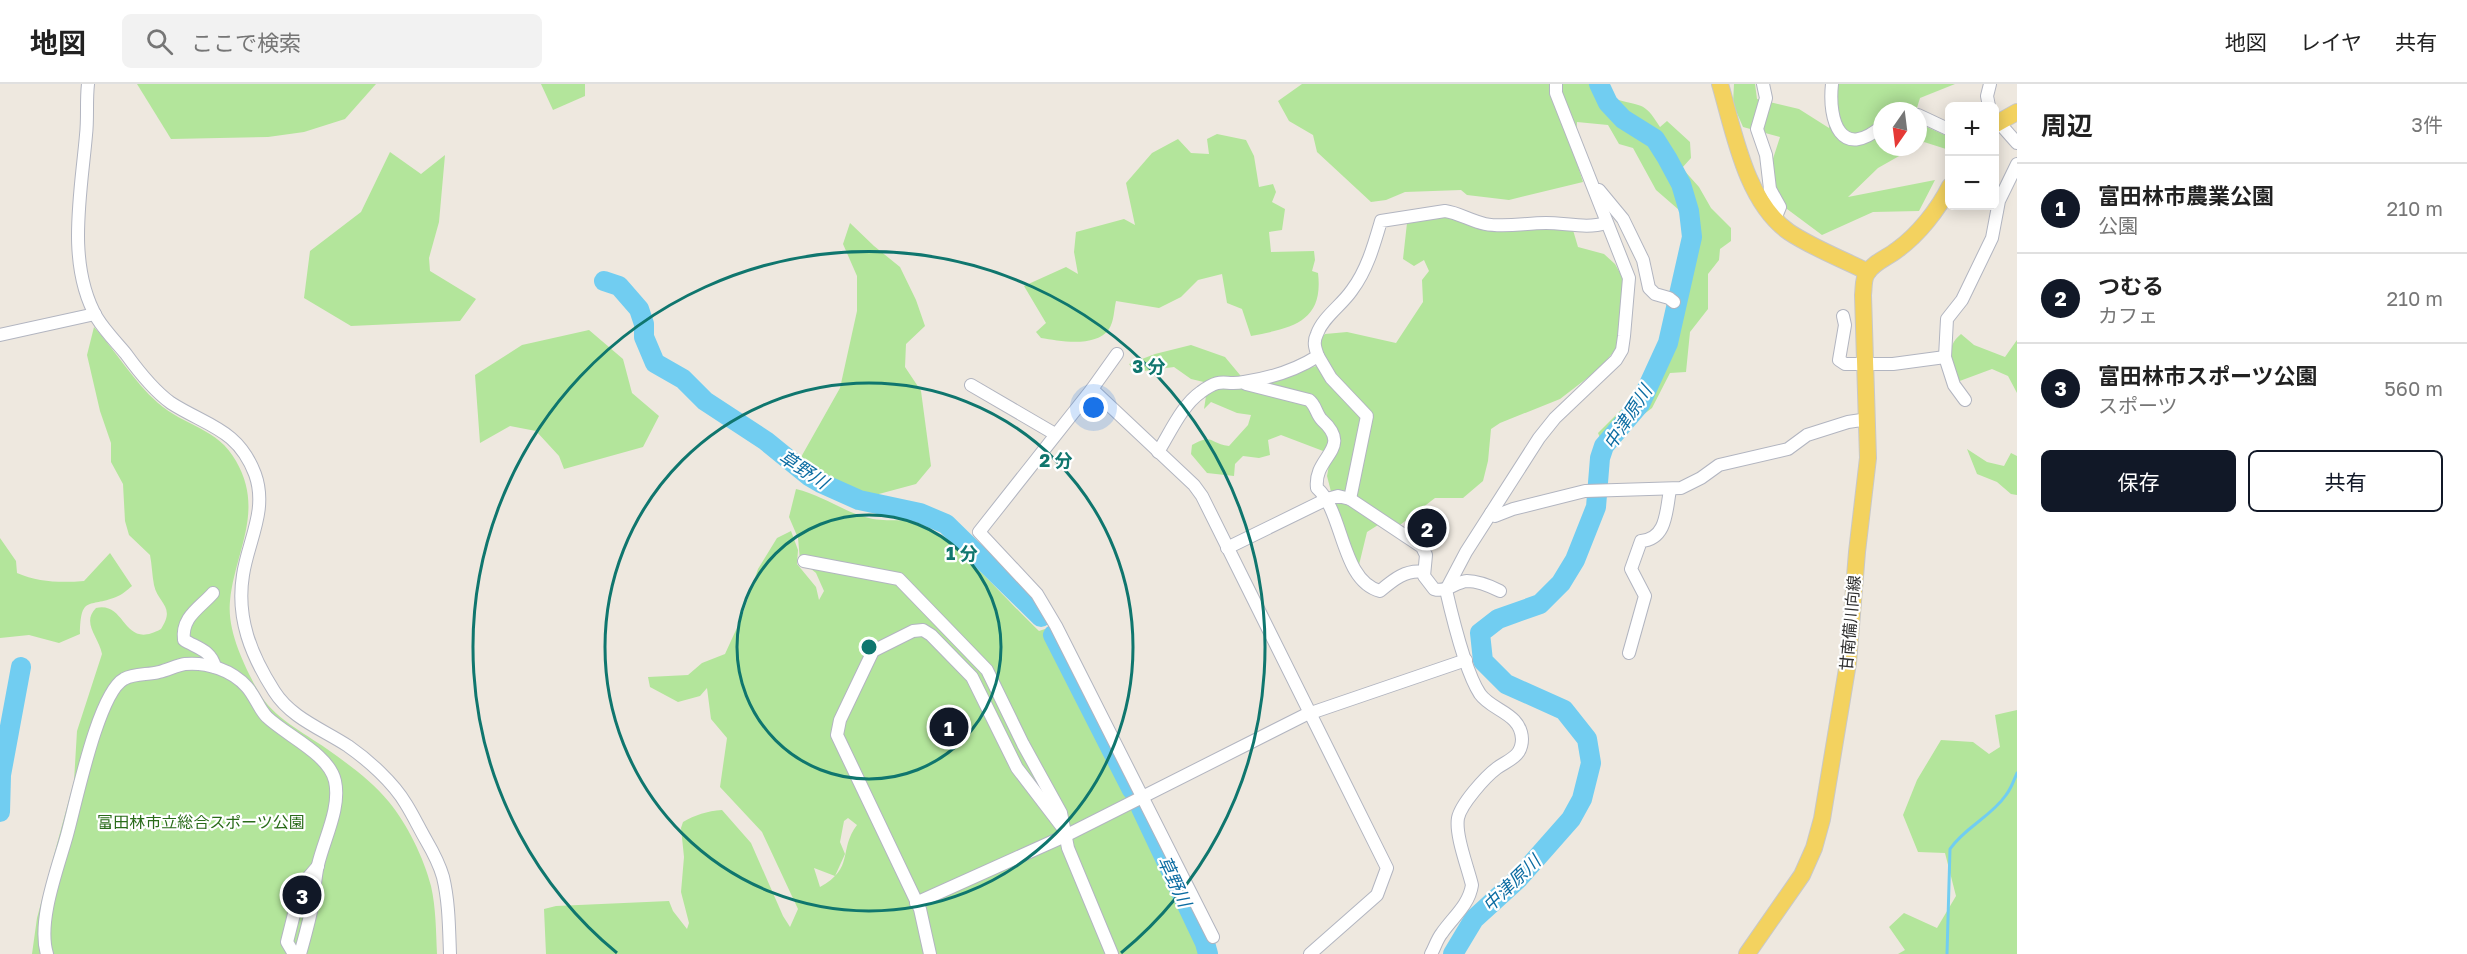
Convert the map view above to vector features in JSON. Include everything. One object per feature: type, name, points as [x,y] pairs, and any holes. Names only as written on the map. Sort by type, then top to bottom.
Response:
[{"type":"main road","points":[[1723,85],[1755,194],[1775,219],[1790,232],[1868,272],[1918,231],[1945,195]]},
{"type":"main road","points":[[1999,120],[2017,112]]},
{"type":"main road","name":"甘南備川向線","points":[[1748,954],[1802,875],[1820,832],[1850,651],[1857,552],[1868,458],[1864,282],[1868,272]]},
{"type":"street","points":[[87,84],[87,134],[78,200],[79,235],[82,276],[96,314],[146,381],[171,402],[229,435],[249,461],[258,488],[259,504],[256,527],[243,574],[240,613],[243,626],[266,676],[285,705],[310,724],[350,748],[386,780],[406,803],[441,870],[448,910],[450,954]]},
{"type":"street","points":[[1431,954],[1440,935],[1467,902],[1472,885],[1458,828],[1458,817],[1489,775],[1512,760],[1519,751],[1522,740],[1514,720],[1480,694],[1466,660],[1446,590],[1466,552],[1555,418],[1605,372],[1622,350],[1629,278],[1556,93],[1556,84]]},
{"type":"street","points":[[1763,84],[1766,99],[1757,129],[1766,155],[1770,189],[1780,207],[1775,219]]},
{"type":"street","points":[[1832,84],[1830,102],[1834,125],[1843,135],[1855,139],[1873,134]]},
{"type":"street","points":[[1989,102],[1990,84]]},
{"type":"street","points":[[1927,119],[1945,128]]},
{"type":"street","points":[[1999,124],[2017,142]]},
{"type":"street","points":[[1965,400],[1954,385],[1945,357],[1947,319],[1962,300],[1992,238],[2000,201],[2017,164]]},
{"type":"street","points":[[1592,187],[1597,187],[1606,201],[1623,219],[1643,260],[1648,288],[1655,294],[1669,297],[1674,302]]},
{"type":"street","points":[[1350,499],[1367,416],[1331,378],[1318,356],[1315,336],[1319,328],[1353,290],[1370,259],[1381,221],[1445,211],[1454,212],[1485,224],[1512,226],[1544,223],[1598,226],[1606,223]]},
{"type":"street","points":[[0,335],[96,314]]},
{"type":"street","points":[[1843,316],[1845,325],[1839,360],[1845,364],[1917,362],[1945,357]]},
{"type":"street","points":[[1117,354],[979,532],[1042,602],[1066,644],[1214,938]]},
{"type":"street","points":[[1242,383],[1288,372],[1318,356]]},
{"type":"street","points":[[1158,452],[1186,408],[1199,393],[1220,381],[1242,383],[1313,402],[1320,419],[1330,426],[1335,438],[1335,445],[1319,470],[1317,488],[1327,499],[1356,573],[1372,589],[1380,591],[1407,572],[1424,572]]},
{"type":"street","points":[[971,385],[1055,434]]},
{"type":"street","points":[[1092,389],[1194,485],[1387,868],[1377,895],[1310,954]]},
{"type":"street","points":[[1491,513],[1495,516],[1523,506],[1585,491],[1670,490],[1693,483],[1719,465],[1788,449],[1807,435],[1848,422],[1868,419]]},
{"type":"street","points":[[1629,653],[1645,596],[1631,569],[1641,541],[1650,540],[1658,535],[1664,525],[1670,490]]},
{"type":"street","points":[[1227,548],[1327,499],[1338,496],[1350,499],[1422,547],[1426,555],[1424,572],[1429,584],[1440,591],[1468,581],[1486,584],[1500,591]]},
{"type":"street","points":[[804,561],[899,579],[987,670],[1023,744],[1061,813],[1064,832],[1112,954]]},
{"type":"street","points":[[213,593],[189,616],[183,633],[184,640],[205,650],[213,657],[215,667]]},
{"type":"street","points":[[930,954],[916,903],[837,735],[840,720],[873,651],[913,631],[922,630],[931,635],[972,677],[1017,768],[1064,832]]},
{"type":"street","points":[[916,903],[1143,797],[1310,713],[1466,660]]},
{"type":"street","points":[[47,954],[45,946],[47,911],[97,723],[122,679],[133,675],[147,675],[183,664],[215,667],[232,675],[247,687],[266,716],[322,759],[332,770],[336,784],[334,809],[318,866],[313,903],[300,954]]},
{"type":"street","points":[[294,954],[286,948],[301,886],[318,866]]},
{"type":"green space","points":[[137,84],[376,84],[345,119],[304,132],[268,137],[171,139]]},
{"type":"green space","points":[[541,84],[585,84],[585,96],[553,110]]},
{"type":"green space","points":[[1302,84],[1605,84],[1613,98],[1645,108],[1660,127],[1667,121],[1690,142],[1691,158],[1682,168],[1699,187],[1711,208],[1731,228],[1731,241],[1720,249],[1719,260],[1708,274],[1708,309],[1690,332],[1686,372],[1670,373],[1652,408],[1631,424],[1622,436],[1601,440],[1598,433],[1628,403],[1650,370],[1666,329],[1677,280],[1695,254],[1694,223],[1656,190],[1633,148],[1619,144],[1608,125],[1577,122],[1575,157],[1583,182],[1509,200],[1467,195],[1461,190],[1405,192],[1386,200],[1371,202],[1317,152],[1313,135],[1289,121],[1278,101]]},
{"type":"green space","points":[[1734,84],[1755,84],[1757,99],[1799,109],[1829,128],[1837,84],[1955,84],[1920,98],[1919,102],[1873,102],[1873,156],[1899,156],[1878,168],[1848,197],[1935,180],[1919,211],[1873,212],[1822,235],[1783,206],[1770,168],[1780,137],[1743,127],[1733,104]]},
{"type":"green space","points":[[1927,127],[1945,135],[1945,149],[1927,143]]},
{"type":"green space","points":[[1217,134],[1246,140],[1254,156],[1259,187],[1273,184],[1276,192],[1272,202],[1285,209],[1282,230],[1269,232],[1271,252],[1314,251],[1315,260],[1312,271],[1318,273],[1318,290],[1316,303],[1310,313],[1291,326],[1251,336],[1242,309],[1227,303],[1222,274],[1198,280],[1181,297],[1159,308],[1116,301],[1111,326],[1096,339],[1077,342],[1041,338],[1036,332],[1046,323],[1024,286],[1066,267],[1078,274],[1074,252],[1076,232],[1124,219],[1135,225],[1126,183],[1152,153],[1178,139],[1191,153],[1209,154],[1207,139]]},
{"type":"green space","points":[[390,152],[421,174],[445,155],[439,222],[429,258],[430,271],[476,299],[460,321],[351,326],[304,298],[310,251],[361,212]]},
{"type":"green space","points":[[1446,214],[1480,229],[1573,230],[1578,247],[1604,254],[1615,264],[1624,280],[1616,349],[1599,369],[1560,399],[1500,423],[1491,429],[1488,461],[1483,481],[1463,498],[1435,498],[1400,525],[1378,525],[1367,532],[1358,569],[1339,523],[1327,476],[1331,454],[1281,435],[1268,440],[1270,455],[1259,458],[1243,456],[1235,464],[1234,476],[1207,473],[1191,454],[1192,445],[1208,439],[1229,446],[1248,425],[1251,415],[1237,413],[1211,402],[1204,409],[1208,383],[1191,379],[1174,367],[1136,372],[1129,364],[1155,354],[1191,345],[1225,357],[1250,387],[1316,366],[1321,356],[1319,341],[1325,334],[1347,332],[1396,343],[1423,302],[1422,280],[1429,271],[1424,260],[1414,266],[1403,259],[1407,223]]},
{"type":"green space","points":[[850,223],[900,267],[916,300],[925,326],[906,344],[905,367],[921,391],[931,466],[916,484],[864,498],[833,490],[796,466],[840,388],[857,311],[857,276],[843,244]]},
{"type":"green space","name":"富田林市立総合スポーツ公園","points":[[94,327],[158,403],[220,441],[236,461],[244,479],[248,497],[246,531],[230,601],[231,624],[242,659],[264,701],[289,724],[367,780],[389,802],[402,820],[419,853],[431,886],[437,954],[32,954],[37,918],[74,781],[77,731],[102,654],[90,619],[96,608],[106,608],[114,611],[131,630],[139,634],[148,634],[161,629],[167,615],[154,585],[150,555],[129,535],[125,521],[123,484],[111,462],[111,443],[100,411],[87,355]]},
{"type":"green space","points":[[589,330],[623,359],[632,393],[659,416],[643,447],[564,469],[559,456],[536,431],[510,426],[480,443],[475,375],[522,345]]},
{"type":"green space","points":[[1961,334],[1974,345],[2005,357],[2017,340],[2017,393],[2008,376],[1992,369],[1957,382],[1950,356],[1952,345]]},
{"type":"green space","points":[[1967,449],[1987,462],[2004,466],[2011,453],[2017,456],[2017,495],[2011,494],[1997,482],[1977,474]]},
{"type":"green space","points":[[796,489],[863,517],[914,522],[927,528],[957,550],[1039,631],[1045,629],[1053,640],[1203,943],[1205,954],[546,954],[544,909],[556,906],[669,901],[673,911],[687,929],[689,923],[681,892],[684,857],[681,828],[683,822],[701,814],[722,810],[751,843],[790,927],[798,909],[762,832],[720,787],[727,738],[711,719],[707,688],[700,696],[678,702],[650,687],[648,677],[688,675],[702,663],[725,654],[741,619],[758,569],[777,538],[791,531],[798,550],[797,564],[816,587],[819,600],[824,591],[816,573],[800,560],[798,538],[789,517]],"holes":[[[848,818],[857,825],[851,834],[842,866],[835,875],[845,854],[840,842],[844,821]],[[814,868],[835,876],[820,887]]]},
{"type":"green space","points":[[0,538],[16,561],[17,573],[25,576],[49,581],[84,581],[110,553],[132,586],[118,596],[84,608],[80,634],[59,643],[29,635],[0,638]]},
{"type":"green space","points":[[2017,710],[2017,954],[1898,954],[1905,950],[1889,927],[1904,913],[1937,928],[1956,896],[1945,853],[1918,852],[1903,815],[1917,780],[1941,740],[1973,742],[1989,754],[2000,747],[1995,715]]},
{"type":"waterway","name":"中津原川","points":[[1453,954],[1474,919],[1519,878],[1571,819],[1582,799],[1591,763],[1587,739],[1564,710],[1506,684],[1483,661],[1480,633],[1498,619],[1540,604],[1561,583],[1575,560],[1596,507],[1600,458],[1604,446],[1640,404],[1668,343],[1692,237],[1689,211],[1681,184],[1667,158],[1655,139],[1623,119],[1608,103],[1599,84]]},
{"type":"waterway","name":"草野川","points":[[604,281],[619,286],[639,309],[644,324],[644,337],[655,363],[683,379],[705,401],[766,441],[821,483],[859,500],[920,513],[946,524],[1041,617]]},
{"type":"waterway","name":"草野川","points":[[1053,635],[1132,790]]},
{"type":"waterway","points":[[0,812],[1,775],[21,667]]},
{"type":"waterway","points":[[1947,954],[1950,849],[1963,834],[2000,803],[2017,773]]},
{"type":"waterway","name":"草野川","points":[[1141,808],[1205,943],[1208,954]]},
{"type":"place","name":"つむる","points":[[1427,528]]},
{"type":"place","name":"富田林市農業公園","points":[[949,727]]},
{"type":"place","name":"富田林市スポーツ公園","points":[[302,895]]}]
